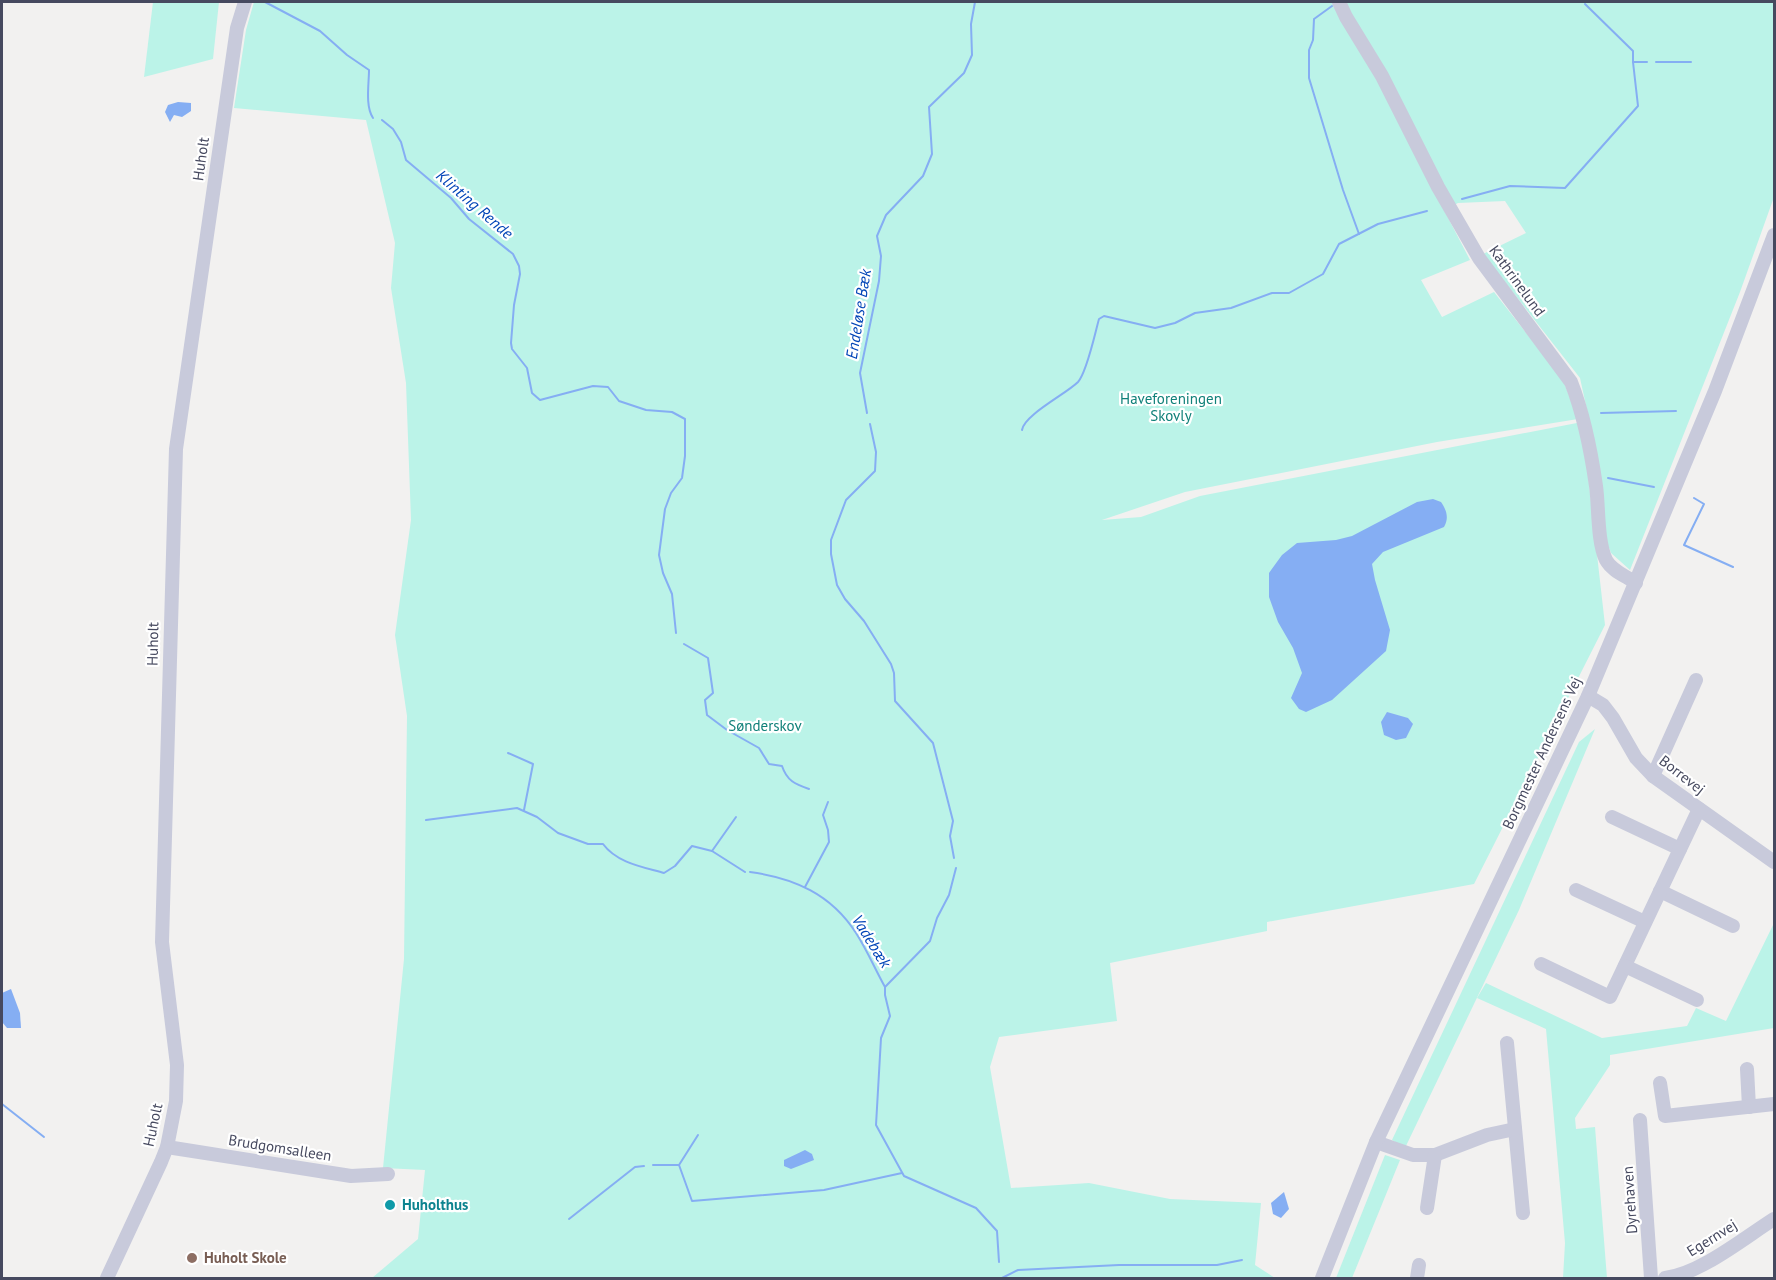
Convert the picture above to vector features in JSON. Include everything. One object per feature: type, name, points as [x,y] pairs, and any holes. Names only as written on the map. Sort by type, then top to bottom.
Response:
[{"type":"street","name":"Huholt","points":[[106,1278],[167,1147],[176,1101],[177,1065],[162,942],[176,449],[237,28],[245,2]]},
{"type":"street","name":"Kathrinelund","points":[[1339,2],[1382,76],[1438,187],[1479,258],[1571,382],[1579,402],[1589,447],[1602,546],[1607,560],[1615,570],[1636,583]]},
{"type":"street","name":"Borgmester Andersens Vej","points":[[1322,1278],[1376,1142],[1588,696],[1771,253],[1774,235]]},
{"type":"street","points":[[1653,776],[1696,681]]},
{"type":"street","name":"Borrevej","points":[[1588,696],[1603,705],[1636,758],[1653,776],[1774,862]]},
{"type":"street","points":[[1541,964],[1610,997],[1698,809]]},
{"type":"street","points":[[1612,817],[1680,849]]},
{"type":"street","points":[[1576,890],[1645,922]]},
{"type":"street","points":[[1660,891],[1732,926]]},
{"type":"street","points":[[1625,966],[1697,1000]]},
{"type":"street","points":[[1507,1043],[1523,1213]]},
{"type":"street","points":[[1747,1069],[1749,1107]]},
{"type":"street","points":[[1660,1083],[1665,1116],[1774,1104]]},
{"type":"street","name":"Dyrehaven","points":[[1638,1120],[1651,1278]]},
{"type":"street","points":[[1376,1142],[1413,1155],[1435,1155],[1487,1135],[1515,1129]]},
{"type":"street","name":"Brudgomsalleen","points":[[167,1147],[351,1176],[388,1174]]},
{"type":"street","points":[[1427,1208],[1435,1155]]},
{"type":"street","name":"Egernvej","points":[[1665,1278],[1679,1277],[1695,1269],[1774,1219]]},
{"type":"green space","points":[[153,2],[219,2],[213,59],[144,77]]},
{"type":"green space","name":"Sønderskov","points":[[254,2],[1774,2],[1774,197],[1740,292],[1630,570],[1611,553],[1606,540],[1599,465],[1580,378],[1483,254],[1526,233],[1505,201],[1458,203],[1444,210],[1470,260],[1421,280],[1442,317],[1494,292],[1563,380],[1578,419],[1437,442],[1185,492],[1102,520],[1141,517],[1200,496],[1582,422],[1605,625],[1474,884],[1267,922],[1267,931],[1110,963],[1117,1021],[999,1037],[990,1067],[1011,1188],[1089,1183],[1170,1199],[1261,1203],[1255,1265],[1275,1278],[372,1278],[418,1239],[425,1170],[383,1168],[404,959],[407,716],[395,635],[411,520],[406,383],[391,288],[395,243],[366,120],[234,108],[246,30]]},
{"type":"green space","points":[[1595,729],[1519,910],[1405,1148],[1392,1140],[1579,742]]},
{"type":"green space","points":[[1774,923],[1774,1028],[1610,1055],[1610,1065],[1575,1118],[1576,1129],[1595,1127],[1607,1278],[1563,1278],[1565,1243],[1546,1029],[1477,998],[1486,983],[1602,1038],[1687,1026],[1696,1008],[1726,1021]]},
{"type":"green space","points":[[1385,1155],[1400,1160],[1352,1278],[1336,1278]]},
{"type":"water","points":[[178,102],[191,103],[191,111],[182,117],[174,115],[170,122],[165,112],[168,105]]},
{"type":"water","points":[[1433,499],[1441,502],[1446,511],[1447,518],[1444,527],[1383,552],[1372,564],[1390,630],[1386,651],[1332,700],[1306,712],[1299,709],[1291,698],[1302,673],[1269,597],[1269,573],[1282,555],[1297,543],[1336,540],[1352,536],[1417,502]]},
{"type":"water","points":[[1387,712],[1408,718],[1413,724],[1406,738],[1396,740],[1384,735],[1381,722]]},
{"type":"water","points":[[11,989],[20,1013],[21,1028],[7,1028],[2,1022],[2,993]]},
{"type":"water","points":[[805,1150],[812,1154],[814,1160],[791,1169],[784,1166],[784,1160]]},
{"type":"water","points":[[1284,1192],[1289,1209],[1281,1218],[1273,1214],[1271,1203]]},
{"type":"waterway","name":"Klinting Rende","points":[[265,2],[320,31],[347,55],[369,70],[368,101],[373,118]]},
{"type":"waterway","name":"Endeløse Bæk","points":[[867,413],[860,373],[879,281],[881,256],[877,236],[886,215],[923,176],[932,154],[929,107],[964,73],[972,55],[971,24],[975,2]]},
{"type":"waterway","points":[[1585,4],[1633,51],[1633,62]]},
{"type":"waterway","points":[[1332,6],[1314,19],[1313,40],[1309,50],[1309,78],[1343,190],[1359,234]]},
{"type":"waterway","points":[[1462,199],[1510,186],[1565,188],[1638,106],[1633,62],[1647,62]]},
{"type":"waterway","points":[[1656,62],[1691,62]]},
{"type":"waterway","name":"Klinting Rende","points":[[382,120],[393,129],[401,142],[406,160],[451,198],[469,219],[513,254],[520,274],[514,305],[511,343],[512,349],[527,368],[532,393],[540,400],[593,386],[608,387],[619,401],[646,410],[672,412],[685,419],[685,456],[682,478],[671,493],[665,509],[659,555],[663,573],[672,594],[676,633]]},
{"type":"waterway","points":[[1022,430],[1024,424],[1037,411],[1078,382],[1088,361],[1099,319],[1104,316],[1155,328],[1175,323],[1195,313],[1231,308],[1272,293],[1289,293],[1323,274],[1339,244],[1378,224],[1427,211]]},
{"type":"waterway","points":[[1601,413],[1676,411]]},
{"type":"waterway","name":"Endeløse Bæk","points":[[870,424],[876,452],[875,471],[846,500],[831,540],[831,554],[837,585],[845,599],[864,621],[891,664],[894,673],[895,701],[933,743],[953,821],[950,836],[954,858]]},
{"type":"waterway","points":[[1608,478],[1654,487]]},
{"type":"waterway","points":[[1694,498],[1704,504],[1684,545],[1733,567]]},
{"type":"waterway","name":"Klinting Rende","points":[[684,644],[708,658],[713,693],[705,700],[707,715],[727,730],[759,748],[769,764],[782,766],[792,781],[809,789]]},
{"type":"waterway","points":[[508,753],[533,764],[524,810]]},
{"type":"waterway","name":"Klinting Rende","points":[[805,887],[829,842],[823,815],[828,802]]},
{"type":"waterway","points":[[426,820],[517,808],[537,817],[558,833],[588,844],[603,844],[615,856],[648,869],[664,873],[675,866],[692,846],[712,851],[745,872]]},
{"type":"waterway","points":[[712,851],[736,817]]},
{"type":"waterway","name":"Endeløse Bæk","points":[[956,868],[949,895],[937,918],[930,941],[885,987],[890,1016],[881,1038],[876,1125],[904,1176],[976,1208],[997,1231],[999,1262]]},
{"type":"waterway","name":"Vadebæk","points":[[750,872],[796,884],[810,890],[835,908],[856,933],[885,987]]},
{"type":"waterway","points":[[2,1104],[44,1137]]},
{"type":"waterway","points":[[679,1165],[698,1135]]},
{"type":"waterway","points":[[653,1165],[679,1165],[692,1201],[824,1190],[902,1173]]},
{"type":"waterway","points":[[569,1219],[635,1167],[644,1166]]},
{"type":"waterway","points":[[1002,1278],[1018,1270],[1119,1265],[1217,1265],[1242,1260]]},
{"type":"place","name":"Huholthus","points":[[390,1205]]},
{"type":"place","name":"Huholt Skole","points":[[192,1258]]},
{"type":"park label","name":"Haveforeningen Skovly","points":[[1171,408]]}]
